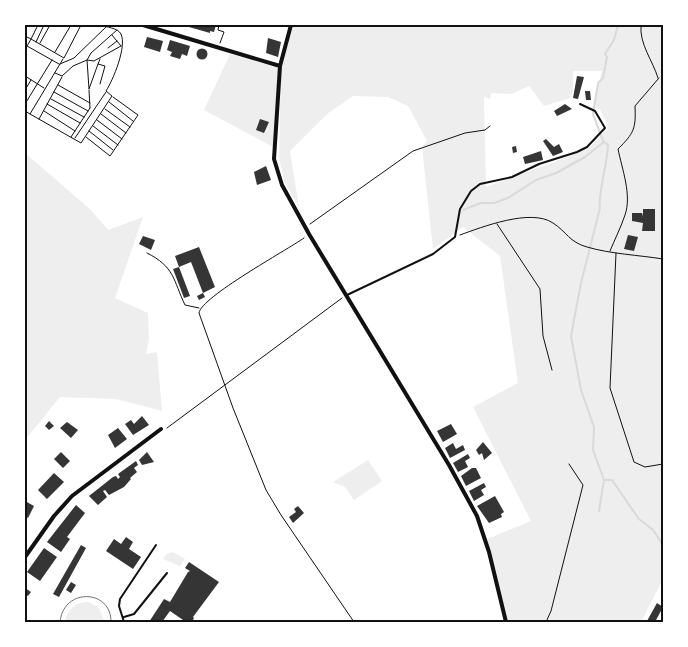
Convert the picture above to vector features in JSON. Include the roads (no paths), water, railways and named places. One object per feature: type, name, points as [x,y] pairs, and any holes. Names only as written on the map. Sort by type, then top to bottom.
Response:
[{"type":"street","points":[[143,25],[280,66]]},
{"type":"street","points":[[291,25],[280,66],[274,159],[282,185],[309,234],[477,516],[487,544],[506,622]]},
{"type":"street","points":[[25,557],[54,516],[72,496],[161,429]]},
{"type":"lane","points":[[347,295],[433,254],[455,237],[462,204],[471,191],[480,184],[512,176],[587,147],[606,128],[600,117],[592,109],[580,104]]},
{"type":"lane","points":[[124,622],[119,606],[120,599],[156,545]]},
{"type":"lane","points":[[124,618],[134,614],[167,573]]},
{"type":"waterway","points":[[618,25],[614,40],[605,54],[607,57],[603,78],[598,83],[593,114],[603,141],[608,145],[608,152],[600,196],[600,208],[581,283],[571,336],[581,390],[594,427],[593,450],[604,480],[612,480],[639,519],[653,530],[663,545]]},
{"type":"waterway","points":[[463,210],[481,203],[494,203],[508,198],[536,180],[556,173],[585,157],[604,142]]},
{"type":"waterway","points":[[599,511],[604,480]]},
{"type":"tram line","points":[[60,622],[63,611],[69,603],[87,596],[96,598],[104,603],[109,611],[111,622]]}]
